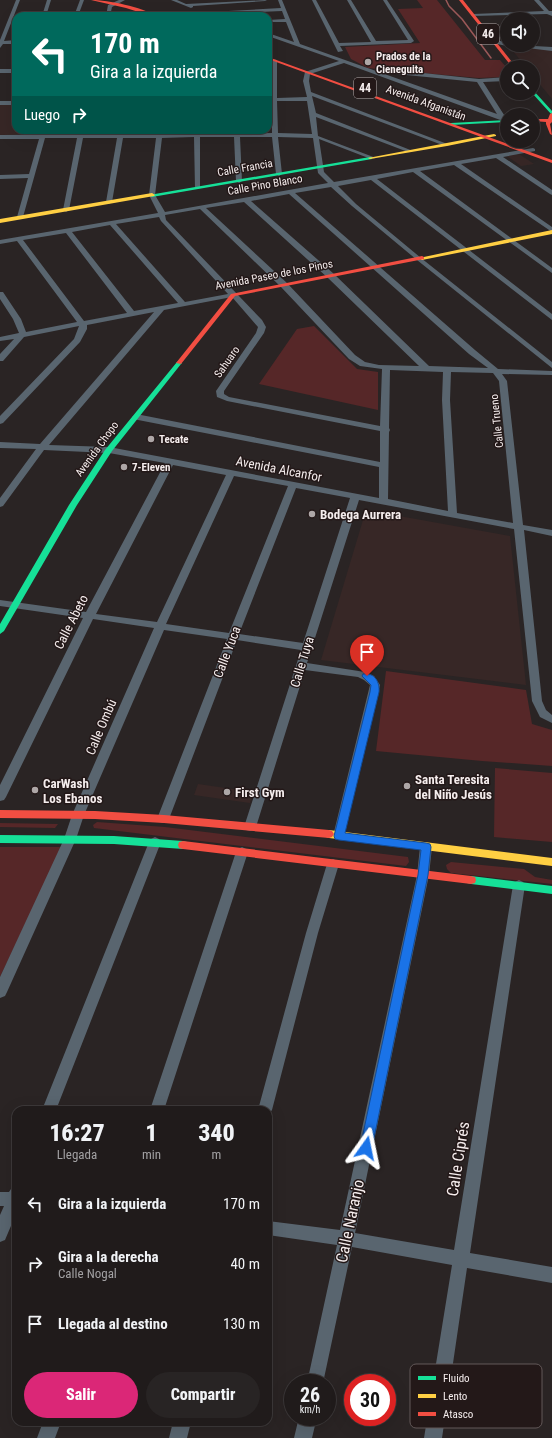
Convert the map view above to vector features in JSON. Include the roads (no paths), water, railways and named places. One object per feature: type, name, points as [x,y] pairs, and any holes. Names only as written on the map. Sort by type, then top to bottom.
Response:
[{"type":"street","points":[[15,12],[18,0]]},
{"type":"street","points":[[45,12],[49,0]]},
{"type":"street","points":[[78,12],[82,0]]},
{"type":"street","points":[[93,0],[117,1],[142,7],[153,12]]},
{"type":"street","points":[[173,0],[207,12]]},
{"type":"street","points":[[185,5],[265,0]]},
{"type":"street","points":[[280,0],[298,45]]},
{"type":"street","points":[[314,0],[344,61]]},
{"type":"street","points":[[349,0],[375,44]]},
{"type":"street","points":[[337,45],[411,41],[385,0]]},
{"type":"street","name":"46","points":[[462,0],[508,60]]},
{"type":"street","points":[[536,0],[550,12],[552,17]]},
{"type":"street","points":[[117,1],[137,12]]},
{"type":"street","points":[[109,12],[110,6],[117,1]]},
{"type":"street","points":[[228,12],[284,9]]},
{"type":"street","points":[[540,12],[550,12]]},
{"type":"street","points":[[473,15],[500,14]]},
{"type":"street","points":[[6,17],[12,17]]},
{"type":"street","points":[[272,21],[289,20]]},
{"type":"street","points":[[0,44],[12,21]]},
{"type":"street","points":[[272,35],[368,70],[445,94],[500,118]]},
{"type":"street","points":[[0,44],[12,42]]},
{"type":"street","points":[[494,42],[500,43]]},
{"type":"street","points":[[540,45],[542,48],[552,48]]},
{"type":"street","name":"Avenida Afganistán","points":[[272,55],[451,124],[500,139]]},
{"type":"street","name":"Avenida Afganistán","points":[[272,59],[311,71],[462,124],[552,162]]},
{"type":"street","points":[[344,61],[311,71],[306,81],[313,114],[314,136],[319,167],[322,173],[354,205],[552,366]]},
{"type":"street","points":[[368,70],[436,78],[500,79]]},
{"type":"street","points":[[0,71],[12,71]]},
{"type":"street","points":[[479,80],[500,112]]},
{"type":"street","points":[[272,100],[310,96],[447,145]]},
{"type":"street","points":[[538,100],[547,118],[552,134]]},
{"type":"street","points":[[0,103],[12,103]]},
{"type":"street","points":[[272,109],[280,174]]},
{"type":"street","points":[[313,114],[410,152]]},
{"type":"street","points":[[451,124],[500,120]]},
{"type":"street","points":[[0,139],[146,134]]},
{"type":"street","points":[[152,195],[159,134]]},
{"type":"street","points":[[197,134],[197,188]]},
{"type":"street","points":[[237,134],[239,181]]},
{"type":"street","points":[[262,134],[314,136],[373,158]]},
{"type":"street","points":[[109,202],[120,136]]},
{"type":"street","points":[[20,217],[42,137]]},
{"type":"street","points":[[66,210],[80,137]]},
{"type":"street","name":"Calle Francia","points":[[0,221],[410,152],[490,137]]},
{"type":"street","name":"Avenida Afganistán","points":[[527,148],[552,156]]},
{"type":"street","name":"Calle Pino Blanco","points":[[0,242],[533,150]]},
{"type":"street","points":[[497,156],[552,194]]},
{"type":"street","points":[[455,163],[552,231]]},
{"type":"street","points":[[414,170],[552,271]]},
{"type":"street","points":[[0,177],[31,176]]},
{"type":"street","points":[[371,177],[552,317]]},
{"type":"street","name":"Calle Trueno","points":[[289,191],[374,268],[495,370],[505,386],[537,701],[541,712],[549,718]]},
{"type":"street","name":"Sahuaro","points":[[152,195],[166,223],[262,327],[260,333],[220,391],[220,395],[223,397],[386,430]]},
{"type":"street","points":[[245,199],[331,276],[426,368]]},
{"type":"street","points":[[201,207],[284,285],[352,357],[363,364],[386,367],[552,373]]},
{"type":"street","points":[[112,223],[184,305]]},
{"type":"street","points":[[67,230],[133,315]]},
{"type":"street","name":"Avenida Paseo de los Pinos","points":[[0,339],[82,325],[374,268],[510,241],[552,231]]},
{"type":"street","points":[[0,421],[83,332],[82,325],[19,239]]},
{"type":"street","points":[[0,294],[17,319],[23,331],[23,335],[0,359]]},
{"type":"street","name":"Avenida Chopo","points":[[0,631],[73,505],[109,450],[232,295]]},
{"type":"street","points":[[0,504],[42,447],[161,309]]},
{"type":"street","points":[[383,502],[386,430],[386,367]]},
{"type":"street","points":[[447,369],[446,400],[453,515]]},
{"type":"street","points":[[136,417],[384,465]]},
{"type":"street","name":"Avenida Alcanfor","points":[[0,445],[109,450],[552,533]]},
{"type":"street","name":"Calle Abeto","points":[[0,797],[90,615],[170,461]]},
{"type":"street","name":"Calle Ombú","points":[[0,992],[70,839],[78,815],[160,626],[231,473]]},
{"type":"street","name":"Calle Yuca","points":[[163,819],[293,485]]},
{"type":"street","name":"Calle Tuya","points":[[250,827],[355,497]]},
{"type":"street","points":[[0,604],[90,615],[307,647]]},
{"type":"street","points":[[302,666],[358,674],[372,680],[375,685],[375,692],[339,836]]},
{"type":"street","points":[[0,814],[78,815],[163,819],[339,836],[552,862]]},
{"type":"street","points":[[0,840],[70,839],[154,842],[552,890]]},
{"type":"street","points":[[51,1106],[154,842]]},
{"type":"street","name":"Calle Naranjo","points":[[317,1374],[347,1239],[423,875],[426,847]]},
{"type":"street","points":[[157,1106],[242,852]]},
{"type":"street","points":[[541,860],[547,870]]},
{"type":"street","points":[[266,1106],[312,933],[333,864]]},
{"type":"street","name":"Calle Ciprés","points":[[445,1364],[519,885]]},
{"type":"street","points":[[0,1235],[11,1198]]},
{"type":"street","points":[[272,1229],[347,1239],[552,1275]]},
{"type":"street","points":[[46,1438],[50,1426]]},
{"type":"street","points":[[178,1438],[181,1426]]},
{"type":"street","points":[[303,1438],[306,1426]]},
{"type":"street","name":"Calle Ciprés","points":[[433,1438],[435,1428]]},
{"type":"waterway","points":[[446,0],[449,6],[462,19],[491,58]]},
{"type":"place","name":"Prados de la Cieneguita","points":[[368,62]]},
{"type":"place","name":"Tecate","points":[[151,439]]},
{"type":"place","name":"7-Eleven","points":[[124,467]]},
{"type":"place","name":"Bodega Aurrera","points":[[312,514]]},
{"type":"place","name":"Santa Teresita del Niño Jesús","points":[[407,786]]},
{"type":"place","name":"CarWash Los Ebanos","points":[[35,790]]},
{"type":"place","name":"First Gym","points":[[227,792]]}]
